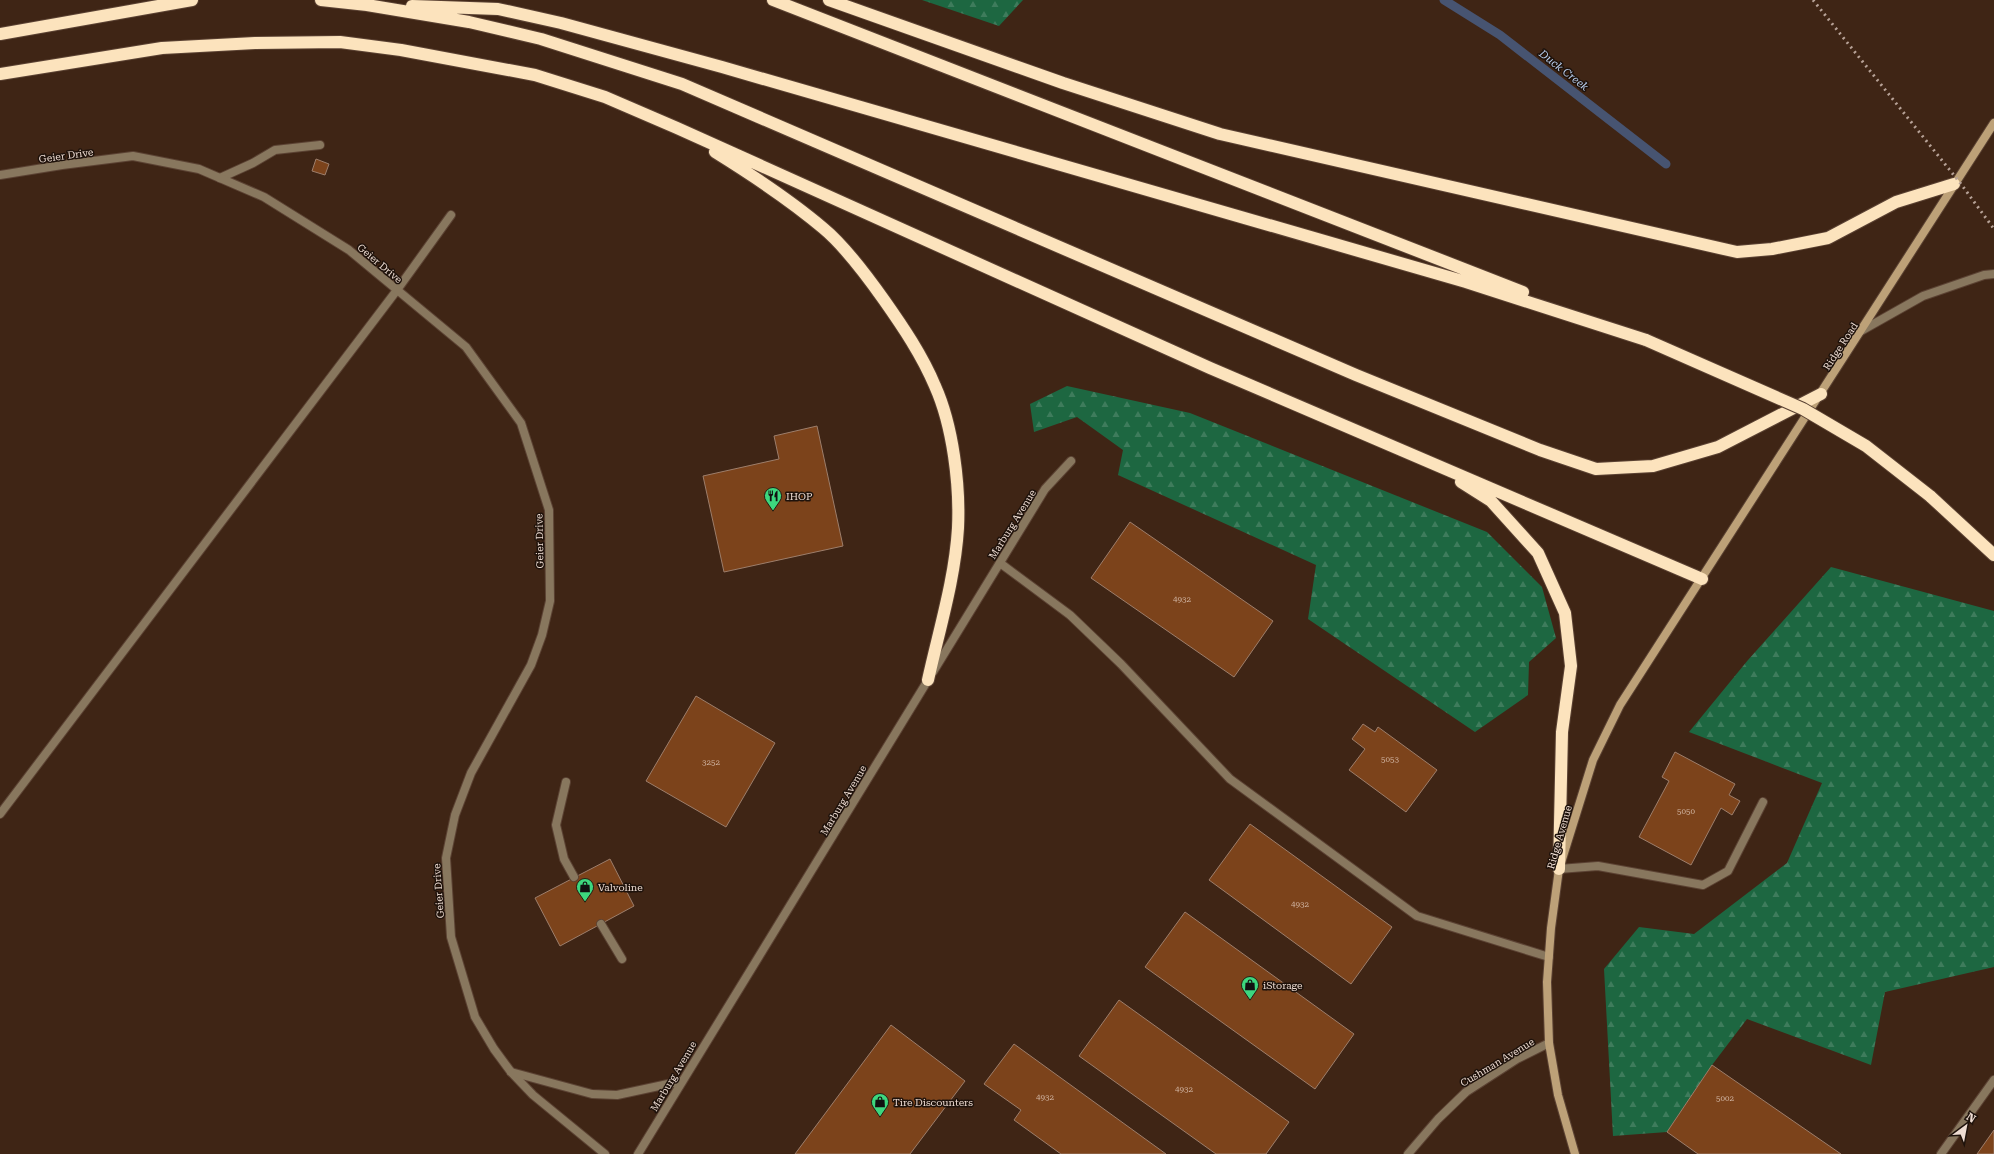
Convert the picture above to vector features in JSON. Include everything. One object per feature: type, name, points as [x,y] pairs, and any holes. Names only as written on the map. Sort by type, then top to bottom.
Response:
[{"type":"highway","points":[[0,34],[192,0]]},
{"type":"highway","points":[[321,0],[367,5],[469,22],[541,39],[682,84],[1356,375],[1540,450],[1596,469],[1653,466],[1718,447],[1821,394]]},
{"type":"highway","points":[[773,0],[1646,340],[1803,409],[1866,446],[1930,496],[1994,555]]},
{"type":"highway","points":[[829,0],[1063,83],[1220,134],[1737,252],[1766,250],[1828,238],[1896,202],[1954,184]]},
{"type":"highway","points":[[367,5],[498,9],[561,23],[722,67],[1459,279],[1646,340]]},
{"type":"highway","points":[[0,74],[162,48],[255,43],[340,42],[401,50],[535,76],[605,97],[1210,368],[1702,579]]},
{"type":"highway","points":[[676,128],[774,189],[824,229],[868,277],[910,337],[936,387],[950,436],[958,486],[958,529],[949,585],[928,680]]},
{"type":"highway","points":[[1431,463],[1491,501],[1538,553],[1565,613],[1571,666],[1562,732],[1559,869]]},
{"type":"main road","name":"Ridge Road","points":[[1702,579],[1994,123]]},
{"type":"main road","name":"Ridge Avenue","points":[[1575,1154],[1558,1095],[1549,1043],[1547,982],[1551,928],[1559,869],[1593,760],[1620,705],[1675,618],[1702,579]]},
{"type":"street","points":[[220,178],[253,163],[275,150],[320,145]]},
{"type":"street","name":"Geier Drive","points":[[0,175],[133,156],[199,169],[264,197],[349,250],[466,347],[521,423],[549,510],[550,601],[542,635],[531,665],[471,773],[455,815],[446,858],[451,936],[475,1017],[494,1049],[511,1072],[533,1094],[604,1154]]},
{"type":"street","points":[[0,814],[397,290],[451,215]]},
{"type":"street","points":[[1861,331],[1923,296],[1984,275],[1994,274]]},
{"type":"street","name":"Marburg Avenue","points":[[638,1154],[1045,489],[1071,462]]},
{"type":"street","points":[[1000,562],[1076,621],[1121,664],[1230,779],[1417,916],[1549,957]]},
{"type":"street","points":[[566,782],[556,825],[564,859],[574,878]]},
{"type":"street","points":[[1559,869],[1598,866],[1703,885],[1728,871],[1763,802]]},
{"type":"street","points":[[601,924],[622,960]]},
{"type":"street","name":"Cushman Avenue","points":[[1408,1154],[1438,1119],[1466,1092],[1517,1059],[1549,1043]]},
{"type":"street","points":[[511,1072],[592,1094],[611,1095],[682,1081]]},
{"type":"street","points":[[1942,1154],[1993,1082]]},
{"type":"green space","points":[[922,0],[1023,0],[999,26]]},
{"type":"green space","points":[[1067,386],[1190,413],[1487,532],[1542,587],[1556,638],[1529,662],[1528,695],[1475,732],[1308,619],[1316,565],[1118,475],[1123,450],[1077,417],[1034,432],[1030,404]]},
{"type":"green space","points":[[1831,567],[1994,611],[1994,967],[1885,992],[1871,1065],[1747,1019],[1712,1065],[1667,1132],[1613,1136],[1604,969],[1639,927],[1694,934],[1787,863],[1822,783],[1689,732],[1748,660]]},
{"type":"building","points":[[316,159],[329,164],[325,175],[312,171]]},
{"type":"building","name":"IHOP","points":[[817,426],[843,546],[724,572],[703,476],[779,459],[774,436]]},
{"type":"building","points":[[1130,522],[1273,621],[1234,677],[1091,578]]},
{"type":"building","points":[[696,696],[775,743],[726,827],[646,781]]},
{"type":"building","points":[[1363,724],[1375,732],[1378,727],[1437,770],[1406,812],[1349,770],[1365,749],[1352,739]]},
{"type":"building","points":[[1675,752],[1735,784],[1729,795],[1740,801],[1732,815],[1721,808],[1691,865],[1639,837],[1669,781],[1662,777]]},
{"type":"building","name":"iStorage","points":[[1250,824],[1392,927],[1351,984],[1209,880]]},
{"type":"building","name":"Valvoline","points":[[610,859],[634,906],[560,946],[535,898]]},
{"type":"building","name":"iStorage","points":[[1185,912],[1354,1034],[1315,1089],[1145,967]]},
{"type":"building","points":[[1119,1000],[1289,1122],[1266,1154],[1216,1154],[1079,1056]]},
{"type":"building","name":"Tire Discounters","points":[[891,1025],[965,1081],[910,1154],[795,1154]]},
{"type":"building","points":[[1014,1044],[1166,1154],[1061,1154],[1014,1120],[1021,1110],[984,1084]]},
{"type":"building","points":[[1712,1065],[1841,1154],[1698,1154],[1667,1132]]},
{"type":"building","points":[[1994,1130],[1994,1154],[1977,1154]]},
{"type":"waterway","name":"Duck Creek","points":[[1444,0],[1500,35],[1666,164]]},
{"type":"railway","points":[[1813,0],[1961,184],[1994,229]]},
{"type":"place","name":"IHOP","points":[[773,511]]},
{"type":"place","name":"Valvoline","points":[[585,902]]},
{"type":"place","name":"iStorage","points":[[1250,1000]]},
{"type":"place","name":"Tire Discounters","points":[[880,1117]]}]
